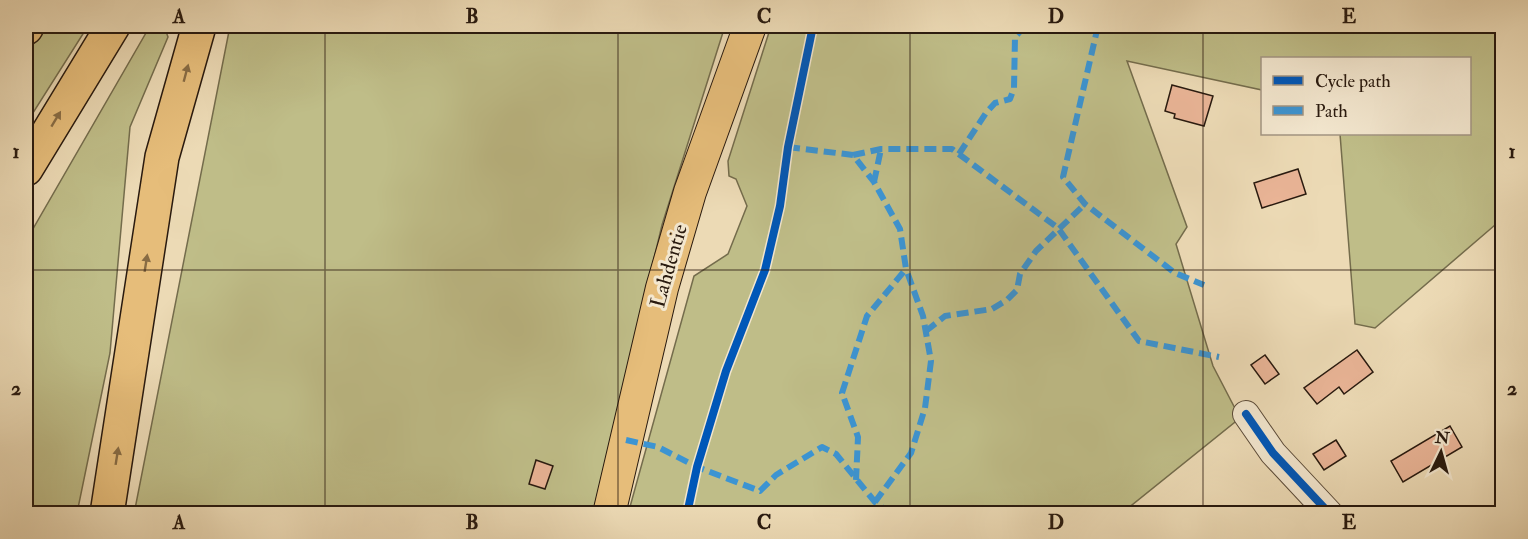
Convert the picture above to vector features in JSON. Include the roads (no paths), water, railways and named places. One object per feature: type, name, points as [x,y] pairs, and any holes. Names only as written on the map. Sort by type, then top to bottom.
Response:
[{"type":"highway","points":[[26,169],[113,26]]},
{"type":"highway","points":[[106,513],[162,157],[199,26]]},
{"type":"main road","name":"Lahdentie","points":[[609,513],[664,279],[690,192],[750,26]]},
{"type":"street","points":[[1246,414],[1273,453],[1330,513]]}]
